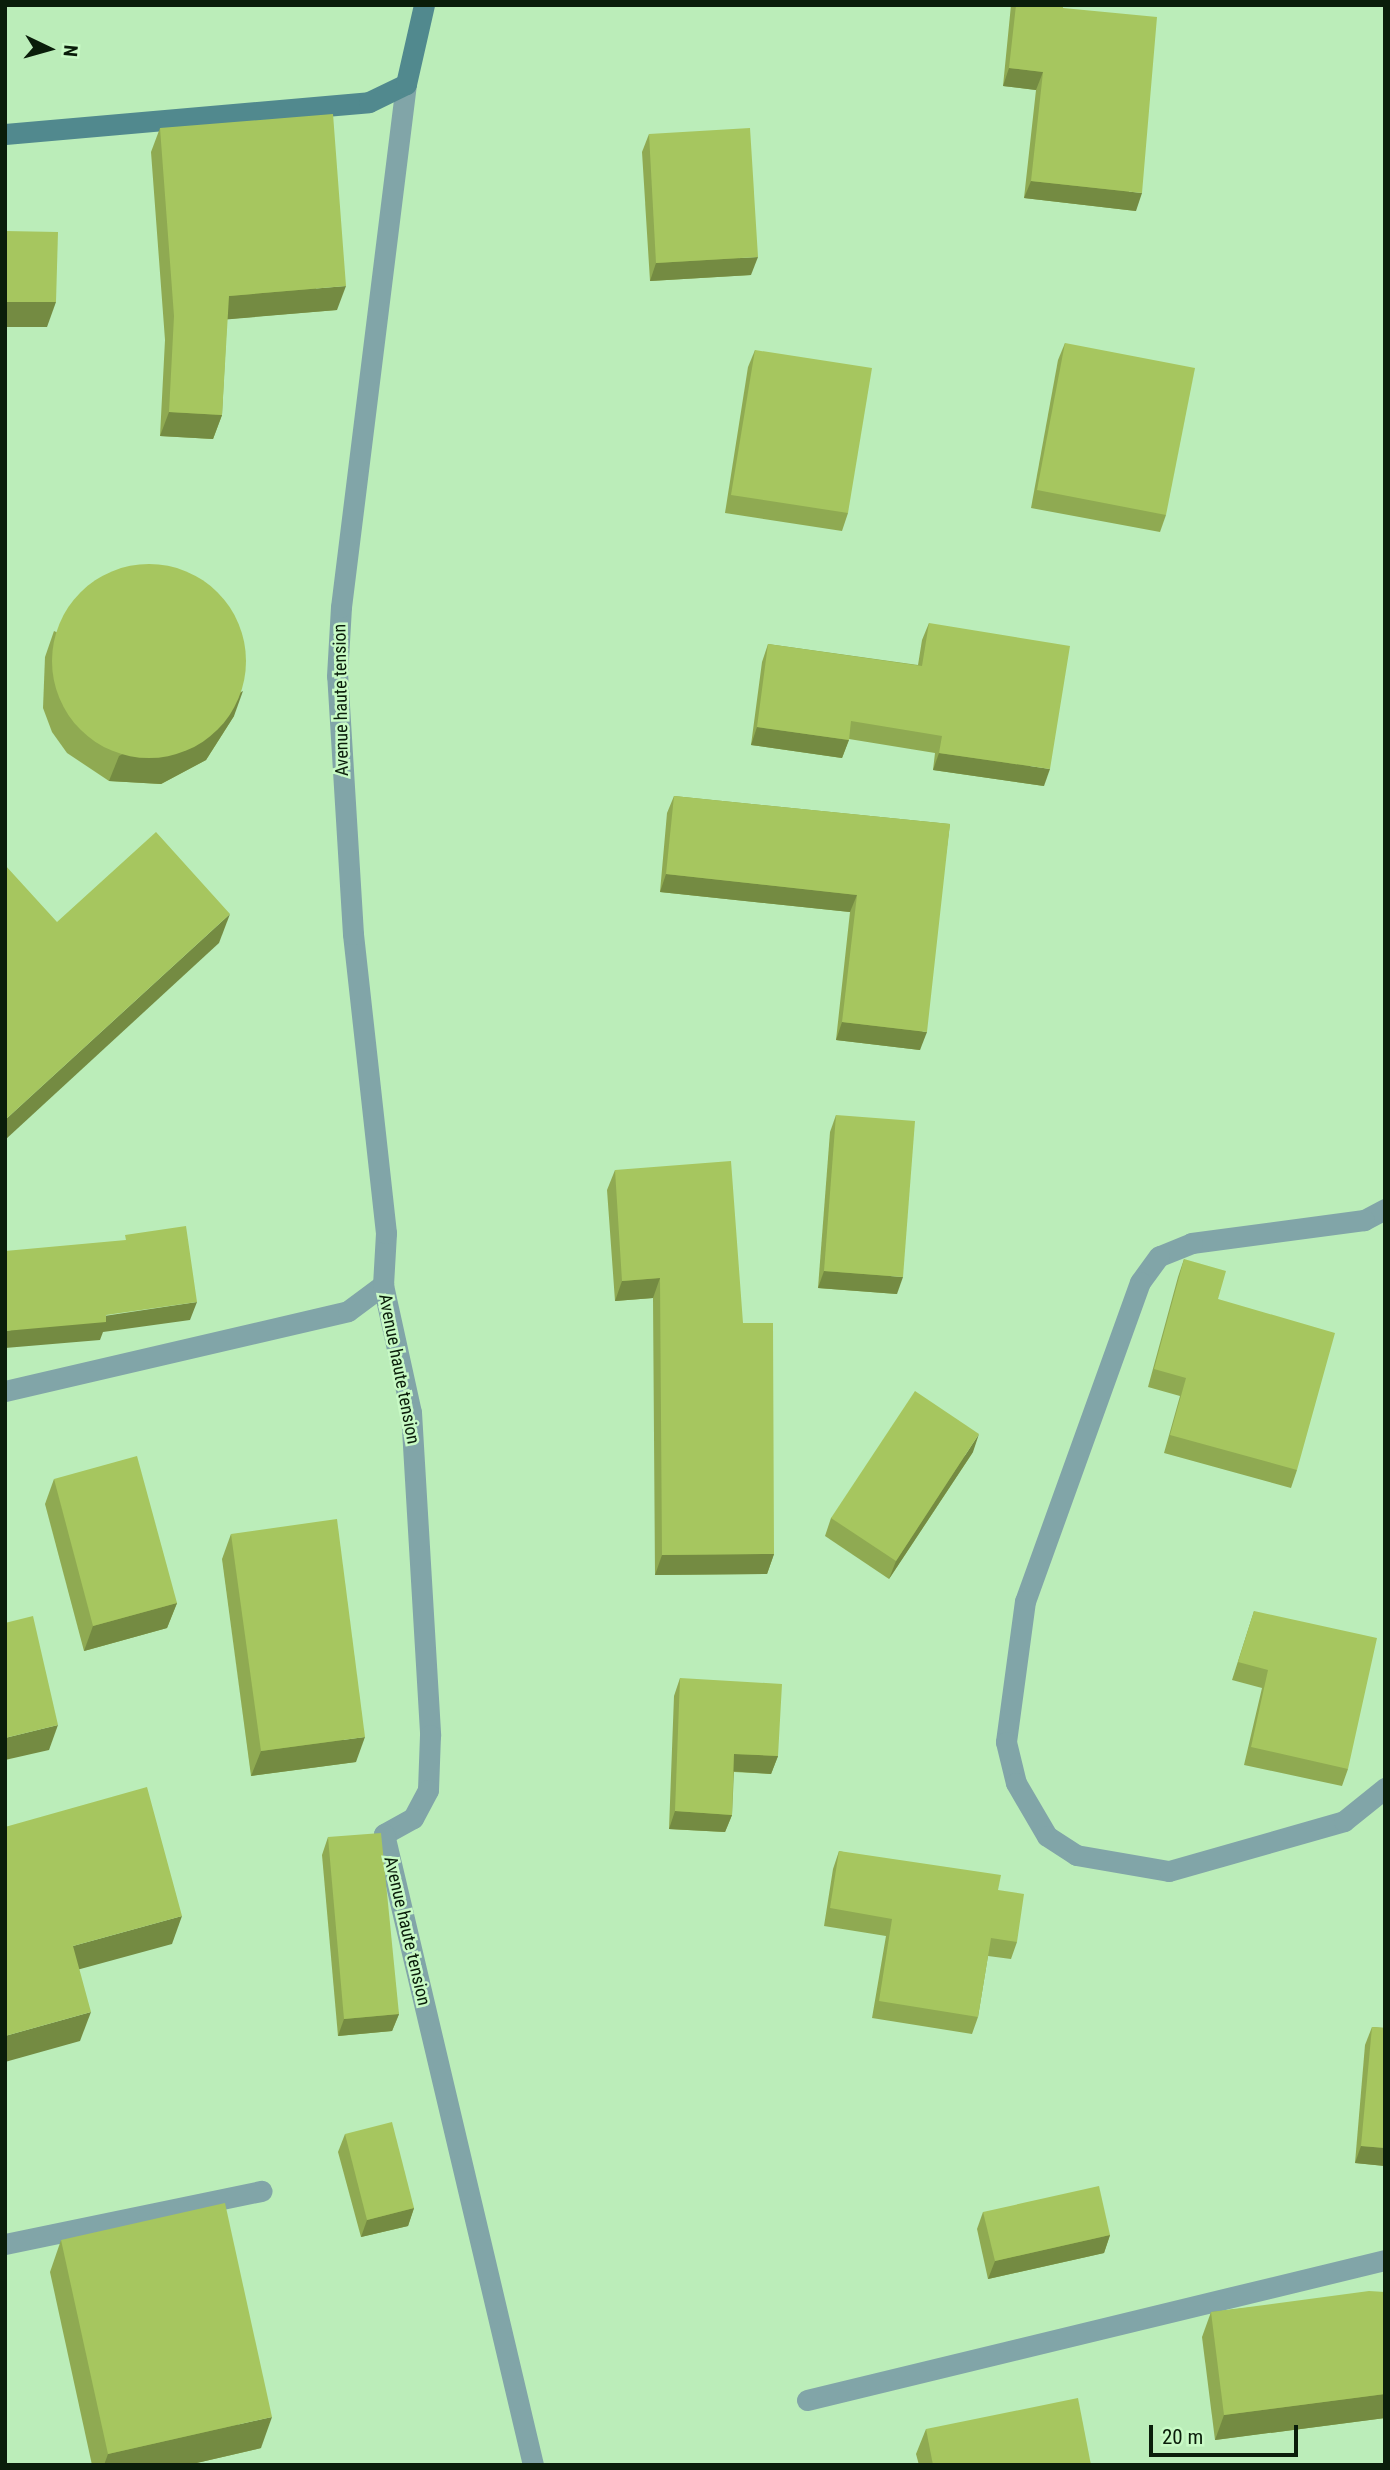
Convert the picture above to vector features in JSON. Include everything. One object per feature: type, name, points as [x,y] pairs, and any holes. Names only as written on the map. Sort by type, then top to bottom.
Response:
[{"type":"street","points":[[5,134],[329,109],[379,99],[406,84],[424,5]]},
{"type":"street","name":"Avenue haute tension","points":[[406,84],[341,607],[337,676],[353,934],[386,1233],[383,1285],[411,1412],[430,1735],[428,1790],[413,1818],[384,1834],[533,2465]]},
{"type":"street","points":[[1385,1209],[1364,1220],[1192,1243],[1159,1256],[1140,1282],[1026,1601],[1006,1742],[1016,1783],[1047,1836],[1076,1856],[1168,1871],[1344,1821],[1385,1788]]},
{"type":"street","points":[[5,1391],[348,1311],[383,1285]]},
{"type":"street","points":[[5,2244],[262,2190]]},
{"type":"street","points":[[807,2400],[1385,2260]]},
{"type":"building","points":[[1016,5],[1063,5],[1063,8],[1157,17],[1142,193],[1031,181],[1043,72],[1009,68]]},
{"type":"building","points":[[333,114],[346,286],[229,296],[222,415],[169,412],[174,316],[160,128]]},
{"type":"building","points":[[750,128],[758,257],[656,263],[649,134]]},
{"type":"building","points":[[5,231],[58,232],[56,302],[5,302]]},
{"type":"building","points":[[1065,343],[1195,368],[1166,515],[1037,490]]},
{"type":"building","points":[[755,350],[872,368],[848,513],[731,495]]},
{"type":"building","points":[[149,564],[168,565],[186,571],[218,592],[239,624],[245,642],[245,680],[239,698],[218,730],[186,751],[168,757],[149,758],[130,757],[112,751],[80,730],[59,698],[53,680],[52,661],[53,642],[59,624],[80,592],[112,571],[130,565]]},
{"type":"building","points":[[929,623],[1070,646],[1050,769],[939,753],[942,736],[851,721],[849,740],[757,727],[768,644],[922,666]]},
{"type":"building","points":[[674,796],[950,824],[927,1032],[842,1022],[857,895],[666,874]]},
{"type":"building","points":[[156,832],[230,914],[5,1120],[5,865],[57,922]]},
{"type":"building","points":[[836,1115],[915,1121],[903,1277],[824,1271]]},
{"type":"building","points":[[731,1161],[743,1323],[773,1323],[774,1554],[662,1555],[660,1278],[622,1281],[615,1170]]},
{"type":"building","points":[[186,1226],[197,1302],[106,1315],[106,1322],[5,1331],[5,1251],[126,1240],[125,1235]]},
{"type":"building","points":[[1184,1259],[1226,1271],[1218,1299],[1335,1333],[1297,1470],[1170,1435],[1186,1378],[1154,1369]]},
{"type":"building","points":[[915,1391],[979,1434],[896,1561],[831,1518]]},
{"type":"building","points":[[137,1456],[177,1603],[93,1626],[54,1479]]},
{"type":"building","points":[[337,1519],[365,1737],[261,1751],[231,1534]]},
{"type":"building","points":[[1254,1611],[1377,1638],[1348,1769],[1251,1747],[1268,1670],[1238,1662]]},
{"type":"building","points":[[33,1616],[58,1725],[5,1738],[5,1623]]},
{"type":"building","points":[[680,1678],[782,1684],[778,1756],[734,1754],[732,1815],[675,1811]]},
{"type":"building","points":[[147,1787],[182,1916],[73,1946],[91,2012],[5,2036],[5,1827]]},
{"type":"building","points":[[381,1833],[399,2014],[344,2019],[328,1837]]},
{"type":"building","points":[[839,1851],[1001,1875],[998,1890],[1024,1894],[1017,1942],[991,1938],[978,2017],[879,2001],[892,1919],[830,1908]]},
{"type":"building","points":[[1372,2027],[1385,2028],[1385,2148],[1361,2146]]},
{"type":"building","points":[[392,2122],[414,2208],[367,2220],[345,2134]]},
{"type":"building","points":[[1099,2186],[1110,2235],[995,2261],[983,2212]]},
{"type":"building","points":[[225,2203],[272,2417],[108,2454],[61,2240]]},
{"type":"building","points":[[1369,2291],[1385,2292],[1385,2394],[1224,2415],[1211,2312]]},
{"type":"building","points":[[1078,2398],[1091,2465],[933,2465],[926,2429]]}]
